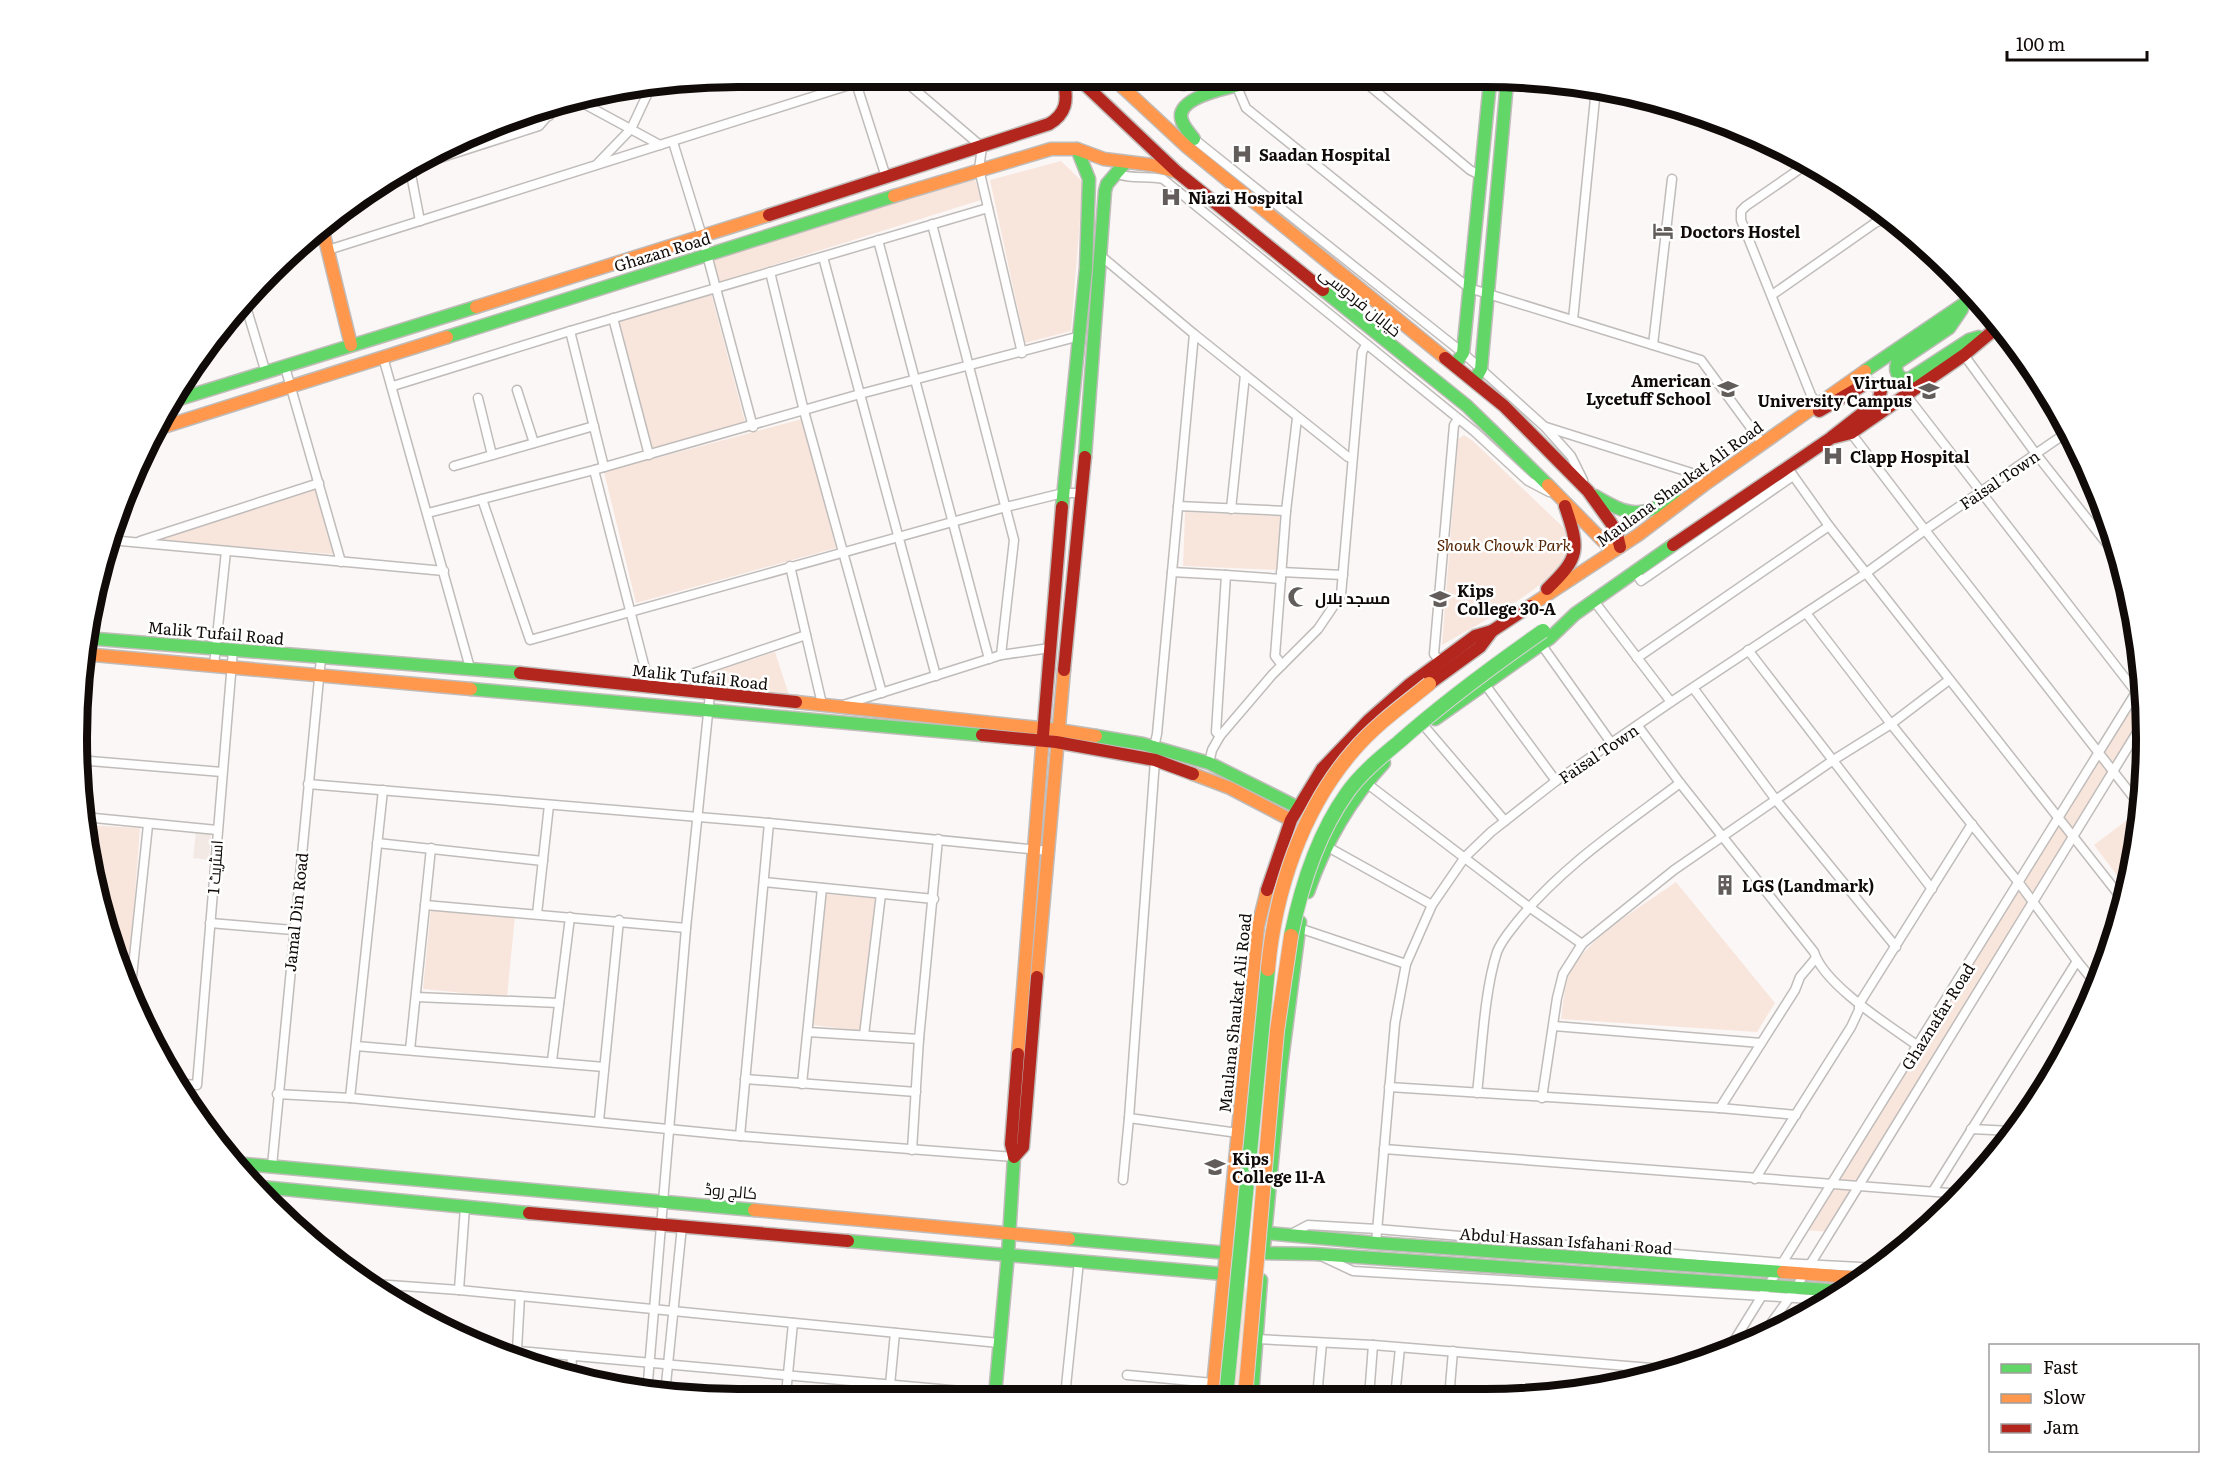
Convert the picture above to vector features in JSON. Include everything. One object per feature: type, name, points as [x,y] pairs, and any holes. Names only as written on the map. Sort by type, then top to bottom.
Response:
[{"type":"main road","name":"Ghazan Road","points":[[183,398],[527,292],[1053,123],[1059,118],[1066,104],[1064,87]]},
{"type":"main road","name":"خیابان فردوسی","points":[[1087,87],[1177,172],[1467,406],[1563,500],[1604,544],[1617,549],[1617,534],[1588,491],[1478,375],[1455,365],[1407,327],[1123,87]]},
{"type":"main road","points":[[1190,143],[1180,121],[1183,108],[1193,100],[1237,87]]},
{"type":"main road","points":[[1455,365],[1463,353],[1489,87]]},
{"type":"main road","points":[[1478,375],[1488,293],[1507,88]]},
{"type":"main road","name":"Ghazan Road","points":[[167,426],[979,169],[1051,149],[1077,149],[1121,168],[1152,165],[1177,172]]},
{"type":"main road","points":[[1014,1157],[1023,1147],[1049,851],[1050,648],[1063,493],[1080,336],[1089,188],[1088,172],[1077,149]]},
{"type":"main road","points":[[995,1389],[1008,1254],[1014,1157],[1011,1144],[1033,849],[1082,494],[1105,191],[1107,184],[1121,168]]},
{"type":"main road","points":[[324,236],[351,345]]},
{"type":"main road","name":"Maulana Shaukat Ali Road","points":[[1212,1389],[1258,926],[1264,899],[1291,820],[1322,769],[1369,720],[1440,661],[1475,636],[1492,631],[1617,549],[1817,404],[1967,302]]},
{"type":"main road","points":[[1968,303],[1948,328],[1898,363],[1897,375],[1909,379],[1969,340],[1984,336]]},
{"type":"main road","points":[[1373,332],[1383,333],[1409,349],[1415,344],[1407,327]]},
{"type":"main road","points":[[1831,438],[1851,433],[1964,355],[1992,331]]},
{"type":"main road","points":[[1253,1389],[1263,1253],[1291,980],[1299,928],[1313,877],[1334,828],[1365,782],[1425,727],[1635,571],[1790,472],[1844,425],[1879,401],[1881,393],[1876,384],[1866,383],[1830,406],[1795,420]]},
{"type":"main road","points":[[1588,491],[1622,511],[1641,514],[1653,512],[1681,493],[1704,485]]},
{"type":"main road","points":[[1534,604],[1556,578],[1566,571],[1574,554],[1573,528],[1563,500]]},
{"type":"main road","points":[[1227,1389],[1270,947],[1281,897],[1304,827],[1324,788],[1354,749],[1429,684],[1480,647],[1492,631]]},
{"type":"main road","points":[[1246,1389],[1252,1295],[1283,987],[1290,933],[1305,877],[1334,815],[1354,784],[1452,696],[1542,638]]},
{"type":"main road","name":"Malik Tufail Road","points":[[95,639],[470,668],[843,706],[1050,735],[1209,763],[1297,807]]},
{"type":"main road","name":"Malik Tufail Road","points":[[93,655],[708,711],[1050,735]]},
{"type":"main road","name":"Malik Tufail Road","points":[[1155,753],[1291,820]]},
{"type":"main road","points":[[1253,971],[1262,993],[1268,996],[1278,994],[1291,980]]},
{"type":"main road","points":[[1248,1030],[1262,1018],[1270,1017],[1277,1019],[1286,1029]]},
{"type":"main road","name":"کالج روڈ","points":[[247,1164],[1227,1253]]},
{"type":"main road","points":[[269,1187],[465,1207],[1224,1274]]},
{"type":"main road","name":"Abdul Hassan Isfahani Road","points":[[1266,1233],[1377,1236],[1807,1269],[1851,1276]]},
{"type":"main road","name":"Abdul Hassan Isfahani Road","points":[[1263,1253],[1315,1254],[1766,1291],[1827,1291]]},
{"type":"street","points":[[328,250],[845,87]]},
{"type":"street","points":[[859,87],[886,177]]},
{"type":"street","points":[[912,87],[982,147],[979,169],[1022,352]]},
{"type":"street","points":[[1237,87],[1246,108],[1469,288],[1701,360],[1762,443]]},
{"type":"street","points":[[1371,87],[1470,170],[1480,175]]},
{"type":"street","points":[[597,164],[630,129],[647,94]]},
{"type":"street","points":[[1573,320],[1595,97]]},
{"type":"street","points":[[587,105],[660,145]]},
{"type":"street","points":[[447,156],[539,126],[549,116]]},
{"type":"street","points":[[673,142],[702,236],[705,255],[753,427]]},
{"type":"street","points":[[1190,143],[1463,353],[1478,375],[1545,427],[1571,456],[1588,491]]},
{"type":"street","points":[[1121,168],[1123,176],[1154,176],[1163,179],[1475,432],[1528,481],[1563,500]]},
{"type":"street","points":[[1801,169],[1741,211],[1741,219],[1811,395],[1817,404]]},
{"type":"street","points":[[411,175],[420,220]]},
{"type":"street","points":[[1653,345],[1672,179]]},
{"type":"street","points":[[393,386],[613,318],[988,208]]},
{"type":"street","points":[[1772,295],[1879,220]]},
{"type":"street","points":[[932,224],[1006,507],[1013,546],[1000,656]]},
{"type":"street","points":[[878,240],[989,659]]},
{"type":"street","points":[[822,256],[936,676]]},
{"type":"street","points":[[1101,256],[1297,418],[1348,457],[1353,458]]},
{"type":"street","points":[[770,272],[804,411],[882,693]]},
{"type":"street","points":[[247,311],[266,373]]},
{"type":"street","points":[[613,318],[649,455]]},
{"type":"street","points":[[570,331],[604,467]]},
{"type":"street","points":[[1123,1180],[1155,753],[1194,334]]},
{"type":"street","points":[[428,513],[753,427],[860,394],[1080,336]]},
{"type":"street","points":[[1209,763],[1220,736],[1282,665],[1318,629],[1332,612],[1341,595],[1362,352],[1366,345]]},
{"type":"street","points":[[1964,355],[2036,454],[2105,541]]},
{"type":"street","points":[[383,357],[393,386],[470,668]]},
{"type":"street","points":[[285,367],[341,562]]},
{"type":"street","points":[[1231,509],[1245,375]]},
{"type":"street","points":[[517,390],[534,443]]},
{"type":"street","points":[[1906,395],[2134,690]]},
{"type":"street","points":[[477,398],[492,455]]},
{"type":"street","points":[[1282,665],[1275,656],[1286,511],[1297,418]]},
{"type":"street","points":[[1440,661],[1434,654],[1454,425],[1458,419]]},
{"type":"street","points":[[454,466],[594,426]]},
{"type":"street","points":[[1545,427],[1695,474],[1704,485]]},
{"type":"street","points":[[1851,433],[2133,797]]},
{"type":"street","name":"Faisal Town","points":[[1377,1236],[1395,1023],[1406,964],[1432,905],[1465,857],[1505,821],[1556,781],[1748,650],[1806,614],[2062,436]]},
{"type":"street","points":[[594,470],[650,688],[806,635]]},
{"type":"street","points":[[1790,472],[1829,526],[2117,893]]},
{"type":"street","points":[[136,543],[320,483]]},
{"type":"street","points":[[482,499],[530,640],[1006,507],[1063,493],[1082,494]]},
{"type":"street","points":[[1178,506],[1286,511]]},
{"type":"street","points":[[1637,658],[1829,526]]},
{"type":"street","points":[[118,541],[444,571]]},
{"type":"street","points":[[214,665],[226,551]]},
{"type":"street","points":[[790,566],[822,704]]},
{"type":"street","points":[[1172,572],[1226,575],[1343,575]]},
{"type":"street","points":[[1220,736],[1216,732],[1226,575]]},
{"type":"street","points":[[1594,601],[1671,702]]},
{"type":"street","points":[[1806,614],[2019,883],[2090,977]]},
{"type":"street","points":[[1542,638],[1612,744]]},
{"type":"street","points":[[843,706],[989,659],[1050,648]]},
{"type":"street","name":"اسٹریٹ 1","points":[[187,1084],[197,1085],[233,650]]},
{"type":"street","points":[[1748,650],[1932,889]]},
{"type":"street","name":"Jamal Din Road","points":[[272,1166],[321,658]]},
{"type":"street","points":[[1542,1098],[1557,998],[1563,974],[1582,944],[1674,870],[1832,761],[1891,724],[1949,680]]},
{"type":"street","points":[[1484,683],[1556,781]]},
{"type":"street","points":[[1694,689],[1776,800],[1896,947]]},
{"type":"street","points":[[647,1382],[686,927],[710,694]]},
{"type":"street","name":"Ghaznafar Road","points":[[1736,1338],[2135,694]]},
{"type":"street","points":[[1638,726],[1680,783],[1814,952],[1820,966],[1859,1004],[1918,1046]]},
{"type":"street","points":[[1425,727],[1505,821]]},
{"type":"street","name":"Ghaznafar Road","points":[[1771,1323],[1858,1187],[2136,734]]},
{"type":"street","points":[[88,761],[222,772]]},
{"type":"street","points":[[1365,782],[1529,907],[1582,944]]},
{"type":"street","points":[[1477,1093],[1489,989],[1497,951],[1506,936],[1529,907],[1570,867],[1680,783]]},
{"type":"street","points":[[308,784],[769,823],[1049,851]]},
{"type":"street","points":[[350,1098],[383,790]]},
{"type":"street","points":[[537,914],[549,805]]},
{"type":"street","points":[[93,819],[217,830]]},
{"type":"street","points":[[740,1136],[769,823]]},
{"type":"street","points":[[1755,1179],[1851,1027],[1859,1010],[1859,1004],[1972,824]]},
{"type":"street","points":[[132,974],[148,825]]},
{"type":"street","points":[[912,1150],[919,1039],[938,839]]},
{"type":"street","points":[[377,843],[543,861]]},
{"type":"street","points":[[1326,846],[1432,905]]},
{"type":"street","points":[[410,1050],[431,848]]},
{"type":"street","points":[[764,882],[934,899]]},
{"type":"street","points":[[802,1084],[822,888]]},
{"type":"street","points":[[864,1035],[881,894]]},
{"type":"street","points":[[425,905],[686,927]]},
{"type":"street","points":[[552,1061],[570,917]]},
{"type":"street","points":[[600,1121],[619,920]]},
{"type":"street","points":[[210,923],[293,930]]},
{"type":"street","points":[[1299,928],[1406,964]]},
{"type":"street","points":[[1720,1108],[1795,990],[1800,977],[1816,958]]},
{"type":"street","points":[[1933,1191],[2077,961]]},
{"type":"street","points":[[416,997],[559,1003]]},
{"type":"street","points":[[1554,1026],[1761,1043]]},
{"type":"street","points":[[808,1032],[919,1039]]},
{"type":"street","points":[[356,1046],[604,1067]]},
{"type":"street","points":[[745,1079],[916,1092]]},
{"type":"street","points":[[1389,1087],[1796,1115]]},
{"type":"street","points":[[278,1094],[350,1098],[669,1127],[740,1136],[1014,1157]]},
{"type":"street","points":[[1128,1118],[1238,1133]]},
{"type":"street","points":[[1971,1129],[2004,1131]]},
{"type":"street","points":[[1384,1149],[1950,1193]]},
{"type":"street","points":[[459,1290],[465,1207]]},
{"type":"street","points":[[666,1385],[682,1226]]},
{"type":"street","points":[[1066,1389],[1079,1261]]},
{"type":"street","points":[[1807,1269],[1862,1268]]},
{"type":"street","points":[[385,1285],[999,1343]]},
{"type":"street","points":[[1792,1292],[1817,1298]]},
{"type":"street","points":[[517,1350],[520,1296]]},
{"type":"street","points":[[787,1389],[793,1323]]},
{"type":"street","points":[[890,1385],[895,1333]]},
{"type":"street","points":[[1257,1339],[1649,1368]]},
{"type":"street","points":[[1318,1389],[1322,1343]]},
{"type":"street","points":[[1370,1389],[1373,1346]]},
{"type":"street","points":[[1396,1389],[1400,1348]]},
{"type":"street","points":[[519,1350],[913,1389]]},
{"type":"street","points":[[1450,1389],[1454,1352]]},
{"type":"street","points":[[571,1367],[572,1356]]},
{"type":"street","points":[[1127,1375],[1206,1389]]},
{"type":"street","points":[[853,1389],[854,1382]]},
{"type":"shaded area","points":[[196,832],[211,834],[209,860],[193,858]]},
{"type":"green space","points":[[1061,161],[1083,182],[1071,331],[1025,343],[990,180]]},
{"type":"green space","points":[[975,179],[981,200],[719,282],[711,259],[815,221]]},
{"type":"green space","points":[[711,293],[745,422],[653,450],[619,320]]},
{"type":"green space","points":[[802,419],[836,548],[636,603],[604,472]]},
{"type":"green space","name":"Shouk Chowk Park","points":[[1464,435],[1563,527],[1567,547],[1564,559],[1544,582],[1509,606],[1442,645],[1458,439]]},
{"type":"green space","points":[[315,488],[333,554],[157,540]]},
{"type":"green space","points":[[1185,512],[1280,516],[1278,570],[1183,566]]},
{"type":"green space","points":[[775,652],[789,695],[669,685]]},
{"type":"green space","points":[[2135,696],[2136,729],[1830,1232],[1804,1230]]},
{"type":"green space","points":[[2131,817],[2120,879],[2094,845]]},
{"type":"green space","points":[[93,825],[140,828],[129,967],[109,906]]},
{"type":"green space","points":[[1676,882],[1775,1003],[1757,1032],[1561,1019],[1566,984],[1578,960],[1589,947],[1617,923]]},
{"type":"green space","points":[[825,894],[875,898],[861,1031],[813,1025]]},
{"type":"green space","points":[[431,908],[515,916],[507,997],[423,989]]},
{"type":"green space","points":[[1242,1282],[1247,1294],[1239,1389],[1226,1389]]},
{"type":"green space","points":[[533,1355],[567,1358],[567,1366]]},
{"type":"green space","points":[[859,1386],[890,1389],[859,1389]]},
{"type":"traffic: fast","points":[[1194,139],[1182,121],[1181,114],[1185,107],[1201,96],[1232,87]]},
{"type":"traffic: fast","points":[[1455,365],[1463,353],[1489,87]]},
{"type":"traffic: fast","points":[[1474,381],[1481,369],[1507,88]]},
{"type":"traffic: fast","points":[[1062,507],[1086,268],[1089,179],[1077,149]]},
{"type":"traffic: fast","points":[[1085,457],[1105,191],[1107,184],[1125,163]]},
{"type":"traffic: fast","points":[[447,337],[894,196]]},
{"type":"traffic: fast","points":[[1323,290],[1467,406],[1548,485]]},
{"type":"traffic: fast","points":[[1865,371],[1967,302]]},
{"type":"traffic: fast","points":[[183,398],[476,307]]},
{"type":"traffic: fast","points":[[1962,309],[1949,328],[1897,363],[1898,375],[1909,379],[1969,340],[1979,337]]},
{"type":"traffic: fast","points":[[1595,496],[1617,508],[1635,512],[1653,509],[1675,497]]},
{"type":"traffic: fast","points":[[1435,719],[1550,638],[1575,614],[1673,545]]},
{"type":"traffic: fast","points":[[1291,936],[1305,880],[1319,844],[1336,809],[1352,786],[1378,760],[1433,713],[1543,631]]},
{"type":"traffic: fast","points":[[95,639],[520,673]]},
{"type":"traffic: fast","points":[[471,689],[982,735]]},
{"type":"traffic: fast","points":[[1096,736],[1143,744],[1209,763],[1297,807]]},
{"type":"traffic: fast","points":[[1308,892],[1339,823],[1371,777],[1384,763]]},
{"type":"traffic: fast","points":[[1264,1246],[1281,1068],[1300,922]]},
{"type":"traffic: fast","points":[[1227,1389],[1268,969]]},
{"type":"traffic: fast","points":[[996,1389],[1014,1157]]},
{"type":"traffic: fast","points":[[247,1164],[754,1210]]},
{"type":"traffic: fast","points":[[268,1188],[529,1213]]},
{"type":"traffic: fast","points":[[1266,1233],[1783,1272]]},
{"type":"traffic: fast","points":[[1069,1239],[1227,1253]]},
{"type":"traffic: fast","points":[[848,1241],[1224,1274]]},
{"type":"traffic: fast","points":[[1263,1253],[1315,1254],[1829,1290]]},
{"type":"traffic: fast","points":[[1253,1389],[1261,1280]]},
{"type":"traffic: slow","points":[[1122,87],[1187,147],[1445,358]]},
{"type":"traffic: slow","points":[[894,196],[1051,149],[1077,149],[1104,159],[1152,165],[1177,172]]},
{"type":"traffic: slow","points":[[476,307],[769,215]]},
{"type":"traffic: slow","points":[[324,236],[351,345]]},
{"type":"traffic: slow","points":[[167,426],[447,337]]},
{"type":"traffic: slow","points":[[1530,606],[1638,535],[1704,485],[1865,371]]},
{"type":"traffic: slow","points":[[1548,485],[1613,551]]},
{"type":"traffic: slow","points":[[93,655],[471,689]]},
{"type":"traffic: slow","points":[[1037,977],[1064,670]]},
{"type":"traffic: slow","points":[[1268,969],[1277,910],[1285,881],[1294,853],[1319,799],[1335,774],[1370,733],[1429,684]]},
{"type":"traffic: slow","points":[[796,702],[1096,736]]},
{"type":"traffic: slow","points":[[1018,1054],[1043,735]]},
{"type":"traffic: slow","points":[[1193,774],[1230,788],[1291,820]]},
{"type":"traffic: slow","points":[[1213,1389],[1258,926],[1267,890]]},
{"type":"traffic: slow","points":[[1246,1389],[1277,1031],[1291,936]]},
{"type":"traffic: slow","points":[[754,1210],[1069,1239]]},
{"type":"traffic: slow","points":[[1783,1272],[1850,1277]]},
{"type":"traffic: jam","points":[[769,215],[1049,124],[1062,111],[1066,95],[1065,87]]},
{"type":"traffic: jam","points":[[1087,87],[1177,172],[1323,290]]},
{"type":"traffic: jam","points":[[1673,545],[1831,438],[1851,433],[1964,355],[1992,331]]},
{"type":"traffic: jam","points":[[1445,358],[1504,406],[1588,491],[1611,523],[1620,547]]},
{"type":"traffic: jam","points":[[1819,411],[1867,383],[1877,386],[1881,391],[1878,401],[1832,437]]},
{"type":"traffic: jam","points":[[1064,670],[1085,457]]},
{"type":"traffic: jam","points":[[1547,589],[1566,569],[1574,552],[1575,543],[1565,506]]},
{"type":"traffic: jam","points":[[1043,735],[1062,507]]},
{"type":"traffic: jam","points":[[1267,890],[1291,820],[1322,769],[1369,720],[1410,684],[1475,636],[1492,631],[1530,606]]},
{"type":"traffic: jam","points":[[1429,684],[1480,647],[1492,631]]},
{"type":"traffic: jam","points":[[520,673],[796,702]]},
{"type":"traffic: jam","points":[[982,735],[1056,742],[1155,760],[1193,774]]},
{"type":"traffic: jam","points":[[1018,1054],[1011,1144],[1014,1157],[1023,1147],[1037,977]]},
{"type":"traffic: jam","points":[[529,1213],[848,1241]]},
{"type":"place","name":"Saadan Hospital","points":[[1242,154]]},
{"type":"place","name":"Niazi Hospital","points":[[1171,197]]},
{"type":"place","name":"Doctors Hostel","points":[[1663,231]]},
{"type":"place","name":"American Lycetuff School","points":[[1728,389]]},
{"type":"place","name":"Virtual University Campus","points":[[1929,391]]},
{"type":"place","name":"Clapp Hospital","points":[[1833,456]]},
{"type":"place","name":"مسجد بلال","points":[[1298,597]]},
{"type":"place","name":"Kips College 30-A","points":[[1440,599]]},
{"type":"place","name":"LGS (Landmark)","points":[[1725,885]]},
{"type":"place","name":"Kips College 11-A","points":[[1215,1167]]}]
